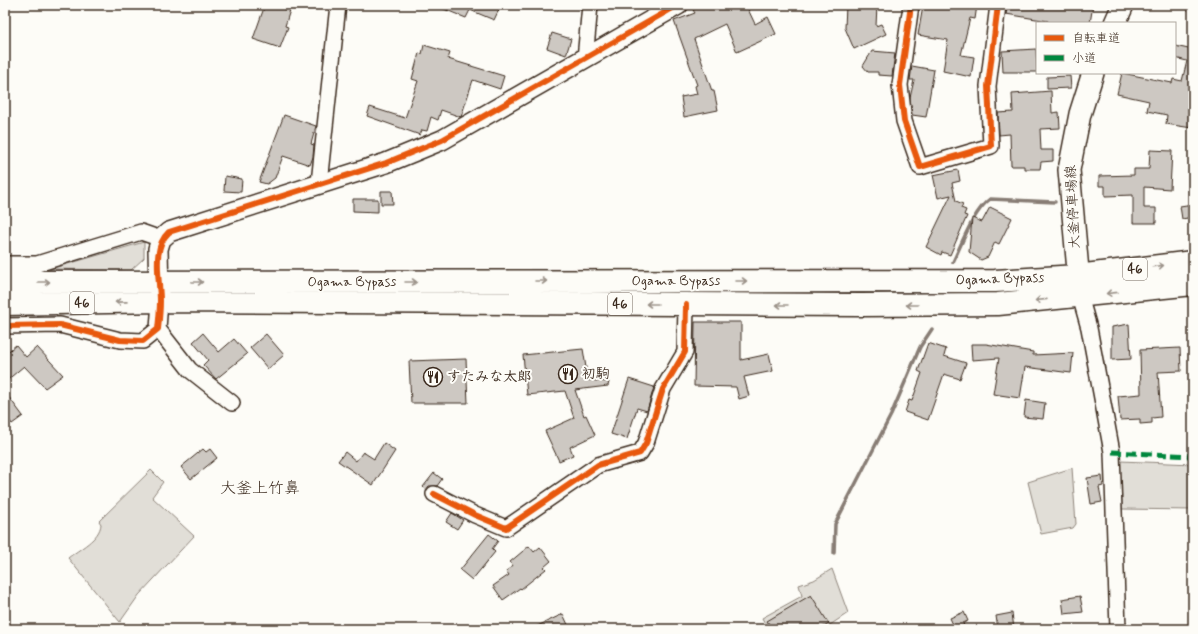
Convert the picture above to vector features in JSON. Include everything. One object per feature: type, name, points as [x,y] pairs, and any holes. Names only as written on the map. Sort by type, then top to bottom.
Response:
[{"type":"highway","name":"Ogama Bypass","points":[[159,292],[686,305],[998,304],[1193,262]]},
{"type":"highway","name":"Ogama Bypass","points":[[159,292],[995,281],[1079,286],[1193,284]]},
{"type":"highway","name":"46","points":[[5,282],[159,292]]},
{"type":"highway","name":"46","points":[[5,304],[159,292]]},
{"type":"main road","points":[[1115,22],[1123,5]]},
{"type":"main road","name":"大釜停車場線","points":[[1079,286],[1069,170],[1080,114],[1093,74]]},
{"type":"street","points":[[319,184],[338,5]]},
{"type":"street","points":[[585,59],[590,5]]},
{"type":"street","points":[[232,403],[190,370],[158,329],[158,249],[162,239],[169,232],[386,162],[442,140],[678,5]]},
{"type":"street","points":[[911,5],[900,85],[904,121],[920,167],[991,146],[988,86],[998,5]]},
{"type":"street","points":[[5,264],[37,264],[141,232],[162,239]]},
{"type":"street","points":[[1079,286],[1089,328],[1112,452],[1118,629]]},
{"type":"street","points":[[434,494],[475,515],[506,528],[598,465],[640,453],[646,443],[663,388],[685,352],[686,305]]},
{"type":"street","points":[[5,326],[60,325],[120,340],[143,341],[158,329]]},
{"type":"shaded area","points":[[144,242],[144,258],[131,270],[50,269]]},
{"type":"shaded area","points":[[1120,461],[1193,464],[1193,510],[1122,509]]},
{"type":"shaded area","points":[[1072,468],[1076,524],[1073,528],[1041,534],[1028,482]]},
{"type":"shaded area","points":[[151,470],[163,482],[152,497],[194,536],[139,595],[120,622],[68,558],[93,539],[100,529],[101,524],[99,521]]},
{"type":"shaded area","points":[[832,569],[848,613],[824,629],[768,629],[762,618],[802,596],[799,585],[814,580]]},
{"type":"building","points":[[265,5],[290,10],[285,26],[288,27],[280,48],[253,39]]},
{"type":"building","points":[[434,5],[501,5],[494,20],[470,10],[466,18]]},
{"type":"building","points":[[702,5],[746,5],[755,24],[768,17],[776,34],[737,52],[725,24],[694,39],[712,91],[714,91],[718,110],[684,117],[681,97],[697,94],[695,86],[697,85],[674,21],[695,13],[693,10]]},
{"type":"building","points":[[846,5],[877,5],[876,26],[881,24],[886,34],[854,49],[845,28]]},
{"type":"building","points":[[977,5],[975,19],[970,18],[961,55],[974,57],[971,77],[943,71],[948,40],[918,35],[923,6]]},
{"type":"building","points":[[1008,5],[1093,5],[1090,22],[1048,22],[1006,14]]},
{"type":"building","points":[[552,33],[571,39],[566,55],[547,48]]},
{"type":"building","points":[[424,45],[450,53],[448,59],[504,76],[500,89],[473,80],[461,117],[441,110],[438,120],[431,117],[427,131],[422,130],[420,135],[367,116],[370,107],[405,118],[418,81],[412,79],[419,53],[422,54]]},
{"type":"building","points":[[1176,46],[1193,50],[1192,128],[1166,124],[1167,115],[1147,111],[1149,101],[1117,94],[1122,74],[1172,83],[1173,79],[1182,81],[1187,61],[1176,58]]},
{"type":"building","points":[[1036,49],[1036,72],[1003,72],[1002,51]]},
{"type":"building","points":[[872,51],[895,53],[892,76],[878,75],[878,72],[868,72],[863,66]]},
{"type":"building","points":[[912,66],[934,70],[926,117],[912,115],[910,98],[914,80],[910,80]]},
{"type":"building","points":[[1070,76],[1071,88],[1047,89],[1047,77]]},
{"type":"building","points":[[1051,91],[1052,113],[1059,112],[1060,128],[1040,129],[1041,150],[1053,150],[1053,161],[1041,162],[1040,169],[1024,169],[1024,166],[1011,166],[1010,134],[999,135],[998,113],[1013,112],[1012,94]]},
{"type":"building","points":[[284,115],[316,126],[311,144],[314,145],[313,157],[310,165],[283,156],[275,178],[267,184],[259,182]]},
{"type":"building","points":[[1150,150],[1172,151],[1170,189],[1144,187],[1144,208],[1156,208],[1156,223],[1133,223],[1133,195],[1105,196],[1105,186],[1099,186],[1099,176],[1134,175],[1134,169],[1149,169]]},
{"type":"building","points":[[958,170],[960,181],[952,183],[956,201],[963,204],[961,208],[966,210],[964,215],[967,216],[950,255],[942,252],[941,255],[926,247],[951,195],[938,198],[933,175]]},
{"type":"building","points":[[225,176],[242,179],[241,192],[224,191]]},
{"type":"building","points":[[381,191],[392,191],[393,204],[381,204]]},
{"type":"building","points":[[353,199],[378,199],[378,212],[353,211]]},
{"type":"building","points":[[1193,204],[1193,217],[1182,219],[1180,206]]},
{"type":"building","points":[[990,207],[1012,218],[999,244],[995,242],[988,257],[981,260],[969,252],[972,218],[982,222]]},
{"type":"building","points":[[695,322],[741,322],[741,360],[769,354],[773,371],[744,377],[749,396],[739,399],[736,387],[694,386]]},
{"type":"building","points":[[1129,324],[1131,359],[1112,360],[1112,327]]},
{"type":"building","points":[[203,333],[219,352],[234,339],[247,354],[216,379],[203,365],[208,360],[193,342]]},
{"type":"building","points":[[266,334],[284,355],[268,369],[250,348]]},
{"type":"building","points":[[928,343],[946,349],[944,356],[966,363],[960,379],[944,374],[928,420],[905,412],[909,400],[912,401],[922,373],[918,371]]},
{"type":"building","points":[[971,344],[986,344],[1033,352],[1033,355],[1073,353],[1071,373],[1025,367],[1020,398],[993,394],[999,358],[972,360]]},
{"type":"building","points":[[16,345],[26,357],[37,347],[63,375],[45,388],[24,366],[5,382],[5,354]]},
{"type":"building","points":[[1180,348],[1181,371],[1158,372],[1161,417],[1152,418],[1152,423],[1140,424],[1140,419],[1120,420],[1118,396],[1141,394],[1140,350]]},
{"type":"building","points":[[583,349],[588,380],[609,382],[608,386],[575,390],[584,416],[586,415],[595,435],[570,447],[573,455],[559,461],[545,431],[574,418],[565,391],[527,395],[523,355]]},
{"type":"building","points":[[466,359],[468,403],[411,403],[409,361]]},
{"type":"building","points":[[629,379],[654,387],[647,411],[637,408],[627,439],[611,434]]},
{"type":"building","points":[[5,392],[23,416],[12,424],[5,415]]},
{"type":"building","points":[[1026,400],[1045,403],[1043,419],[1024,417]]},
{"type":"building","points":[[384,443],[395,451],[373,485],[338,461],[345,452],[356,461],[363,452],[374,459]]},
{"type":"building","points":[[203,449],[206,452],[210,449],[217,458],[191,479],[181,467]]},
{"type":"building","points":[[434,473],[442,479],[437,486],[429,486],[426,490],[423,487]]},
{"type":"building","points":[[1102,476],[1103,486],[1099,487],[1102,502],[1091,504],[1087,478]]},
{"type":"building","points":[[452,513],[463,520],[457,529],[446,522]]},
{"type":"building","points":[[489,534],[498,541],[492,549],[495,552],[472,580],[460,570]]},
{"type":"building","points":[[529,546],[534,552],[540,547],[551,561],[544,567],[546,569],[521,589],[520,588],[503,600],[493,586],[509,575],[506,571],[513,566],[510,562]]},
{"type":"building","points":[[811,595],[829,624],[820,629],[772,629],[767,621]]},
{"type":"building","points":[[1080,596],[1083,612],[1064,614],[1062,599]]},
{"type":"building","points":[[964,612],[968,621],[963,623],[964,626],[955,629],[950,618]]},
{"type":"building","points":[[1012,613],[1014,629],[998,629],[996,616]]},
{"type":"building","points":[[563,614],[570,629],[531,629]]},
{"type":"waterway","points":[[953,262],[974,219],[984,204],[990,199],[1055,202]]},
{"type":"waterway","points":[[834,553],[835,524],[891,415],[920,347],[932,329]]},
{"type":"marked path","points":[[1112,452],[1193,456]]},
{"type":"cycle path","points":[[5,326],[60,325],[120,340],[143,341],[158,329],[160,311],[158,255],[163,239],[169,232],[386,163],[442,140],[678,5]]},
{"type":"cycle path","points":[[911,5],[900,85],[904,121],[920,167],[991,146],[988,86],[998,5]]},
{"type":"cycle path","points":[[434,494],[475,515],[506,528],[598,465],[640,453],[646,443],[663,389],[685,352],[686,305]]},
{"type":"place","name":"初駒","points":[[568,374]]},
{"type":"place","name":"すたみな太郎","points":[[433,377]]},
{"type":"district","name":"大釜上竹鼻","points":[[260,488]]}]
